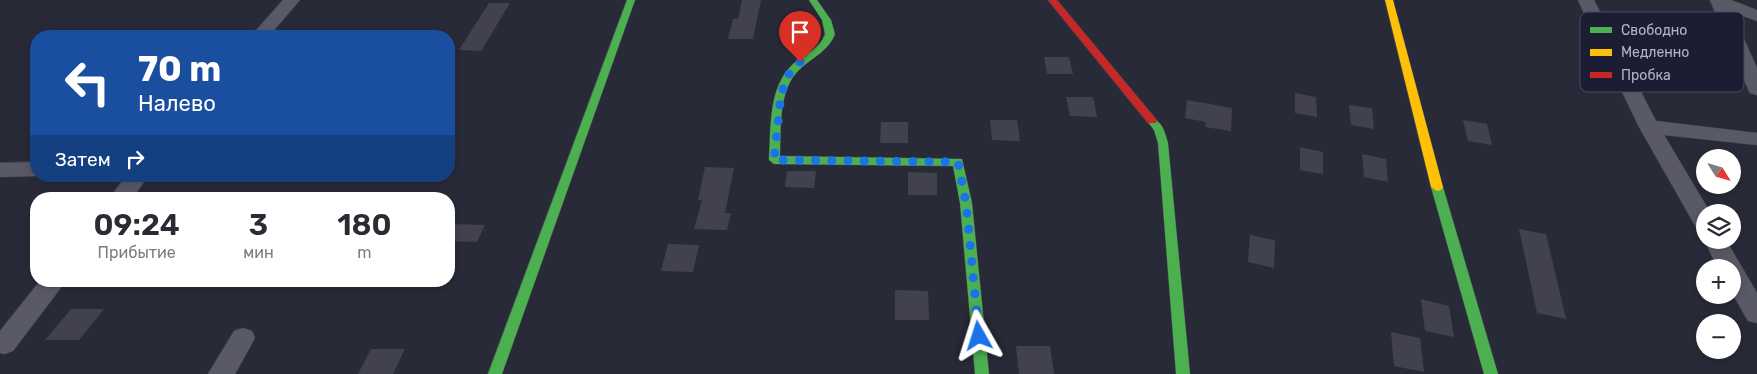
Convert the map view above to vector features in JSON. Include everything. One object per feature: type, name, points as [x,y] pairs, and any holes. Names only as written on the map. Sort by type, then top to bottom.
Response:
[{"type":"street","points":[[265,30],[292,0]]},
{"type":"street","points":[[495,374],[631,0]]},
{"type":"street","points":[[813,0],[815,7],[830,24],[830,34],[822,46],[789,74],[781,94],[774,160],[958,162],[966,203],[982,374]]},
{"type":"street","points":[[1052,0],[1159,130],[1164,143],[1183,374]]},
{"type":"street","points":[[1389,0],[1426,152],[1491,374]]},
{"type":"street","points":[[1586,0],[1592,12]]},
{"type":"street","points":[[1719,0],[1757,16]]},
{"type":"street","points":[[1719,0],[1724,12]]},
{"type":"street","points":[[1744,59],[1757,89]]},
{"type":"street","points":[[1632,92],[1649,127],[1696,208]]},
{"type":"street","points":[[1649,127],[1757,139]]},
{"type":"street","points":[[0,170],[30,169]]},
{"type":"street","points":[[125,192],[133,182]]},
{"type":"street","points":[[1741,286],[1757,314]]},
{"type":"street","points":[[4,344],[49,287]]},
{"type":"street","points":[[221,374],[243,338]]},
{"type":"building","points":[[742,0],[761,0],[753,39],[728,39],[733,19],[738,19]]},
{"type":"building","points":[[489,3],[510,3],[481,51],[459,50]]},
{"type":"building","points":[[1044,57],[1069,57],[1073,74],[1047,74]]},
{"type":"building","points":[[1295,93],[1316,97],[1317,117],[1295,113]]},
{"type":"building","points":[[1066,97],[1093,97],[1097,117],[1070,116]]},
{"type":"building","points":[[1187,100],[1232,108],[1231,131],[1205,127],[1206,122],[1185,118]]},
{"type":"building","points":[[1349,105],[1372,108],[1374,129],[1351,125]]},
{"type":"building","points":[[990,120],[1017,120],[1020,141],[992,140]]},
{"type":"building","points":[[1463,120],[1487,124],[1492,145],[1468,141]]},
{"type":"building","points":[[881,122],[908,122],[908,143],[880,143]]},
{"type":"building","points":[[1300,147],[1323,152],[1323,174],[1300,170]]},
{"type":"building","points":[[1362,154],[1386,159],[1388,182],[1364,177]]},
{"type":"building","points":[[705,167],[734,168],[725,213],[731,213],[727,230],[694,229],[702,200],[698,200]]},
{"type":"building","points":[[787,171],[816,171],[814,188],[785,187]]},
{"type":"building","points":[[908,172],[937,173],[937,195],[908,195]]},
{"type":"building","points":[[455,224],[485,225],[477,242],[455,241]]},
{"type":"building","points":[[1519,229],[1546,234],[1566,319],[1537,313]]},
{"type":"building","points":[[1250,235],[1275,240],[1274,268],[1248,262]]},
{"type":"building","points":[[668,244],[699,245],[693,272],[661,271]]},
{"type":"building","points":[[895,290],[928,291],[929,320],[895,320]]},
{"type":"building","points":[[1421,299],[1449,306],[1454,337],[1425,331]]},
{"type":"building","points":[[71,309],[104,309],[79,340],[45,340]]},
{"type":"building","points":[[1391,332],[1420,338],[1424,372],[1394,366]]},
{"type":"building","points":[[1016,346],[1050,346],[1054,374],[1019,374]]},
{"type":"building","points":[[371,349],[405,349],[393,374],[358,374]]},
{"type":"traffic: fast","points":[[495,374],[631,0]]},
{"type":"traffic: fast","points":[[813,0],[827,20],[830,34],[828,41],[818,51],[794,68],[785,83],[778,105],[774,160],[958,162],[966,203],[982,374]]},
{"type":"traffic: fast","points":[[1152,121],[1159,129],[1163,143],[1183,374]]},
{"type":"traffic: fast","points":[[1437,187],[1491,374]]},
{"type":"traffic: slow","points":[[1389,0],[1437,187]]},
{"type":"traffic: jam","points":[[1052,0],[1152,121]]},
{"type":"route","points":[[800,62],[789,74],[781,94],[774,160],[958,162],[966,203],[979,336]]}]
